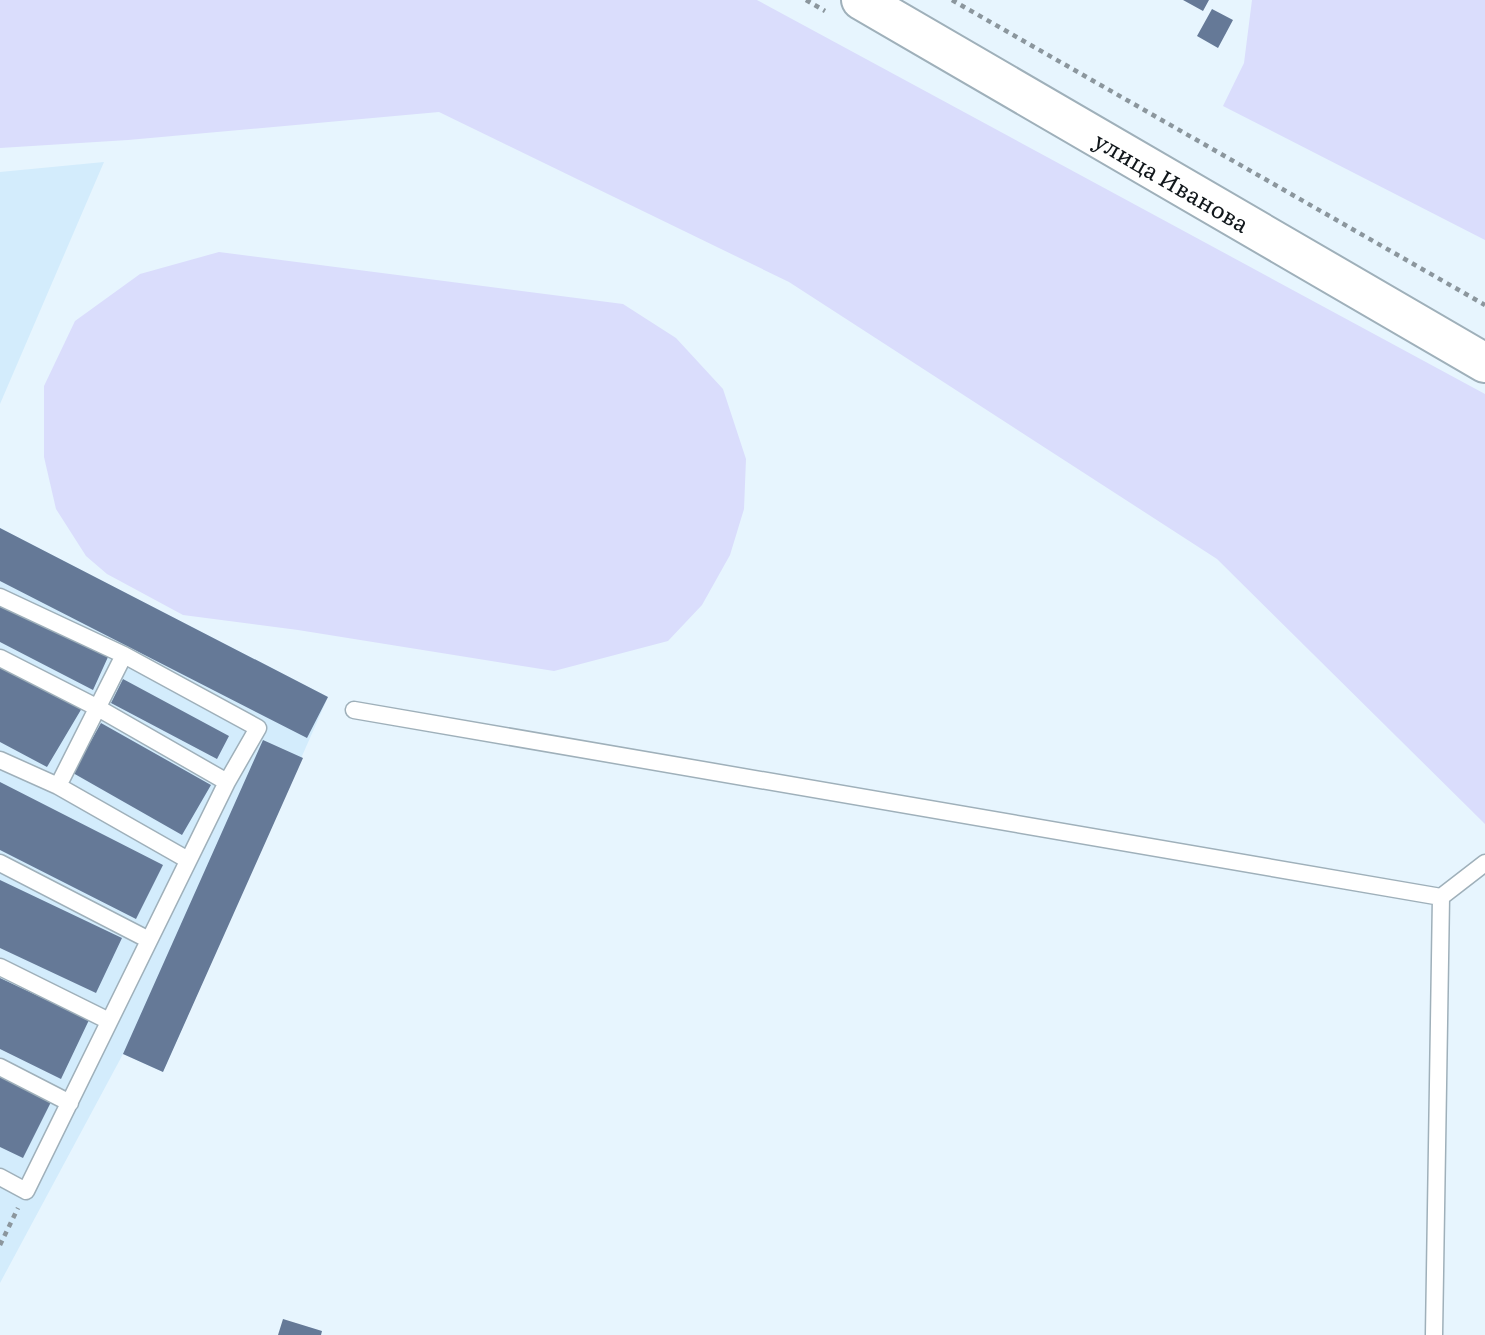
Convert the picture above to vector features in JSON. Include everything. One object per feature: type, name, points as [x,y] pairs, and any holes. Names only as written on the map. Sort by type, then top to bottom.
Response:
[{"type":"main road","name":"улица Иванова","points":[[843,5],[1485,363]]},
{"type":"lane","points":[[0,597],[124,655],[258,728],[227,782],[26,1191],[0,1177]]},
{"type":"lane","points":[[58,786],[124,655]]},
{"type":"lane","points":[[0,658],[97,708],[227,782]]},
{"type":"lane","points":[[354,710],[1441,897],[1485,863]]},
{"type":"lane","points":[[0,760],[58,786],[188,860]]},
{"type":"lane","points":[[0,863],[149,940]]},
{"type":"lane","points":[[1434,1335],[1441,897]]},
{"type":"lane","points":[[0,967],[109,1020]]},
{"type":"lane","points":[[0,1067],[69,1103]]},
{"type":"path","points":[[806,0],[843,5]]},
{"type":"path","points":[[953,0],[1485,305]]},
{"type":"path","points":[[0,1245],[26,1191]]},
{"type":"shaded area","points":[[0,0],[757,0],[1485,394],[1485,824],[1217,559],[789,282],[439,112],[128,140],[0,148]]},
{"type":"shaded area","points":[[1252,0],[1485,0],[1485,240],[1223,106],[1244,63]]},
{"type":"shaded area","points":[[104,162],[0,404],[0,172]]},
{"type":"shaded area","points":[[219,252],[623,304],[676,338],[723,389],[746,459],[744,509],[730,555],[702,605],[668,641],[554,671],[298,630],[183,615],[107,574],[86,556],[56,509],[44,457],[44,386],[75,321],[140,274]]},
{"type":"shaded area","points":[[0,528],[328,697],[163,1072],[123,1054],[0,1283]]},
{"type":"building","points":[[1183,0],[1209,0],[1203,11]]},
{"type":"building","points":[[1212,9],[1233,20],[1218,48],[1197,36]]},
{"type":"building","points":[[0,528],[328,697],[307,738],[0,581]]},
{"type":"building","points":[[0,598],[108,657],[93,690],[0,642]]},
{"type":"building","points":[[0,666],[82,708],[47,767],[0,742]]},
{"type":"building","points":[[123,679],[229,736],[217,759],[111,703]]},
{"type":"building","points":[[101,723],[211,785],[182,835],[73,773]]},
{"type":"building","points":[[263,740],[303,758],[163,1072],[123,1054]]},
{"type":"building","points":[[0,782],[163,865],[136,919],[0,850]]},
{"type":"building","points":[[0,880],[122,938],[96,993],[0,948]]},
{"type":"building","points":[[0,978],[89,1020],[61,1079],[0,1049]]},
{"type":"building","points":[[0,1077],[51,1102],[23,1158],[0,1147]]},
{"type":"building","points":[[283,1319],[322,1331],[321,1335],[278,1335]]}]
